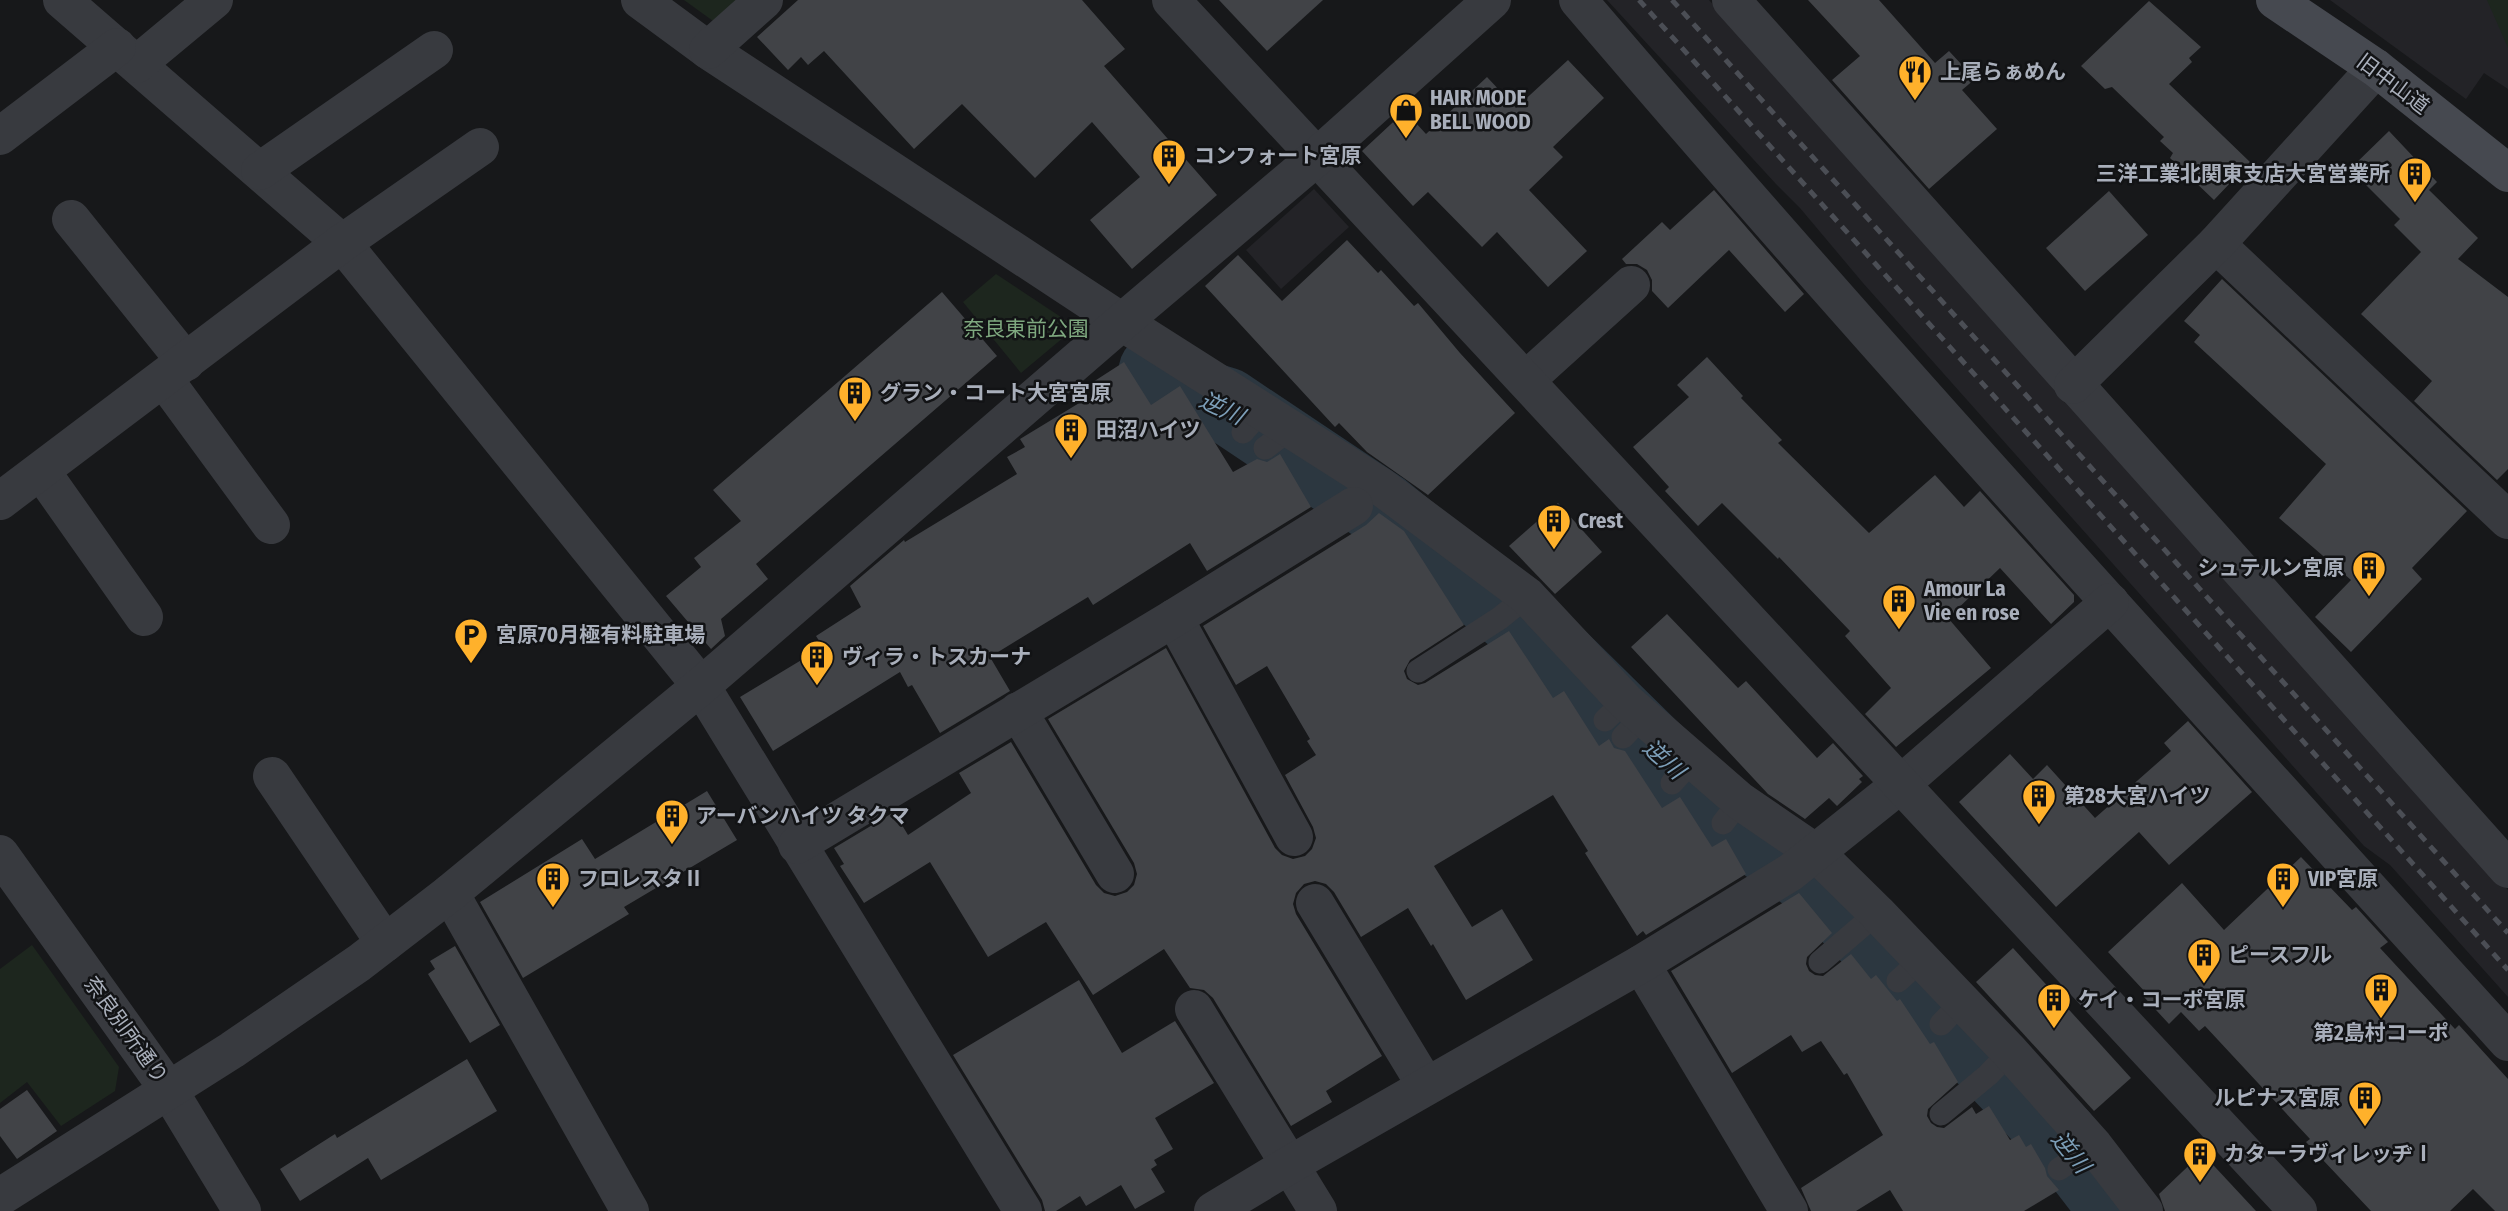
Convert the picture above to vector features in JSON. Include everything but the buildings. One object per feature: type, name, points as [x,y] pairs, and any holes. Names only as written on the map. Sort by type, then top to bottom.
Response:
[{"type":"main road","name":"旧中山道","points":[[2274,0],[2376,68],[2508,173]]},
{"type":"street","points":[[62,0],[342,243],[701,686],[1023,1211]]},
{"type":"street","points":[[0,136],[214,0]]},
{"type":"street","points":[[640,0],[708,50],[1122,322],[1267,428],[1380,486],[1514,607],[1683,770],[1732,811],[1804,863],[1866,923],[2000,1063],[2077,1157],[2144,1211]]},
{"type":"street","points":[[708,50],[764,0]]},
{"type":"street","points":[[1171,0],[2298,1211]]},
{"type":"street","points":[[0,1197],[232,1050],[385,943],[450,893],[701,686],[1318,156],[1492,0]]},
{"type":"street","points":[[1578,0],[1683,122],[2110,602],[2508,1042]]},
{"type":"street","points":[[1731,0],[2508,869]]},
{"type":"street","points":[[260,171],[434,50]]},
{"type":"street","points":[[2073,385],[2216,244],[2376,68]]},
{"type":"street","points":[[0,501],[342,243],[480,147]]},
{"type":"street","points":[[71,219],[175,371],[271,525]]},
{"type":"street","points":[[2216,244],[2508,520]]},
{"type":"street","points":[[1526,380],[1631,285]]},
{"type":"street","points":[[41,471],[144,617]]},
{"type":"street","points":[[797,845],[1354,506]]},
{"type":"street","points":[[1213,1211],[1641,964],[1804,863],[1901,785],[2110,602]]},
{"type":"street","points":[[1174,618],[1294,836]]},
{"type":"street","points":[[1018,711],[1115,874]]},
{"type":"street","points":[[272,776],[385,943]]},
{"type":"street","name":"奈良別所通り","points":[[0,854],[168,1089],[242,1211]]},
{"type":"street","points":[[450,893],[630,1211]]},
{"type":"street","points":[[1315,903],[1426,1086]]},
{"type":"street","points":[[1641,964],[1789,1211]]},
{"type":"street","points":[[1194,1009],[1318,1211]]},
{"type":"lane","points":[[1418,671],[1514,607]]},
{"type":"lane","points":[[1820,962],[1866,923]]},
{"type":"lane","points":[[1941,1114],[2000,1063]]},
{"type":"shaded area","points":[[1607,0],[1709,0],[2508,890],[2508,997],[2390,865],[2364,846],[1863,283],[1800,208]]},
{"type":"shaded area","points":[[2330,0],[2508,0],[2508,89],[2484,73],[2466,99]]},
{"type":"shaded area","points":[[1314,189],[1349,227],[1281,289],[1246,250]]},
{"type":"green space","points":[[684,0],[749,0],[720,26]]},
{"type":"green space","points":[[2487,0],[2508,0],[2508,48]]},
{"type":"green space","name":"奈良東前公園","points":[[996,274],[1076,327],[1021,373],[963,302]]},
{"type":"green space","points":[[32,945],[119,1067],[115,1091],[61,1126],[27,1082],[0,1103],[0,969]]},
{"type":"waterway","name":"逆川","points":[[1156,371],[1193,395],[1226,405],[1383,510],[1537,636],[1668,765],[1711,803],[1820,885],[2061,1137],[2118,1211]]},
{"type":"railway","points":[[1639,0],[2508,970]]},
{"type":"railway","points":[[1672,0],[2508,933]]},
{"type":"place","name":"上尾らぁめん","points":[[1915,102]]},
{"type":"place","name":"HAIR MODE BELL WOOD","points":[[1406,140]]},
{"type":"place","name":"コンフォート宮原","points":[[1169,186]]},
{"type":"place","name":"三洋工業北関東支店大宮営業所","points":[[2415,204]]},
{"type":"place","name":"グラン・コート大宮宮原","points":[[855,423]]},
{"type":"place","name":"田沼ハイツ","points":[[1071,460]]},
{"type":"place","name":"Crest","points":[[1554,551]]},
{"type":"place","name":"シュテルン宮原","points":[[2369,598]]},
{"type":"place","name":"Amour La Vie en rose","points":[[1899,631]]},
{"type":"place","name":"宮原70月極有料駐車場","points":[[471,665]]},
{"type":"place","name":"ヴィラ・トスカーナ","points":[[817,687]]},
{"type":"place","name":"第28大宮ハイツ","points":[[2039,826]]},
{"type":"place","name":"アーバンハイツ タクマ","points":[[672,846]]},
{"type":"place","name":"フロレスタⅡ","points":[[553,909]]},
{"type":"place","name":"VIP宮原","points":[[2283,909]]},
{"type":"place","name":"ピースフル","points":[[2204,985]]},
{"type":"place","name":"第2島村コーポ","points":[[2381,1020]]},
{"type":"place","name":"ケイ・コーポ宮原","points":[[2054,1030]]},
{"type":"place","name":"ルピナス宮原","points":[[2365,1128]]},
{"type":"place","name":"カターラヴィレッヂⅠ","points":[[2200,1184]]}]
